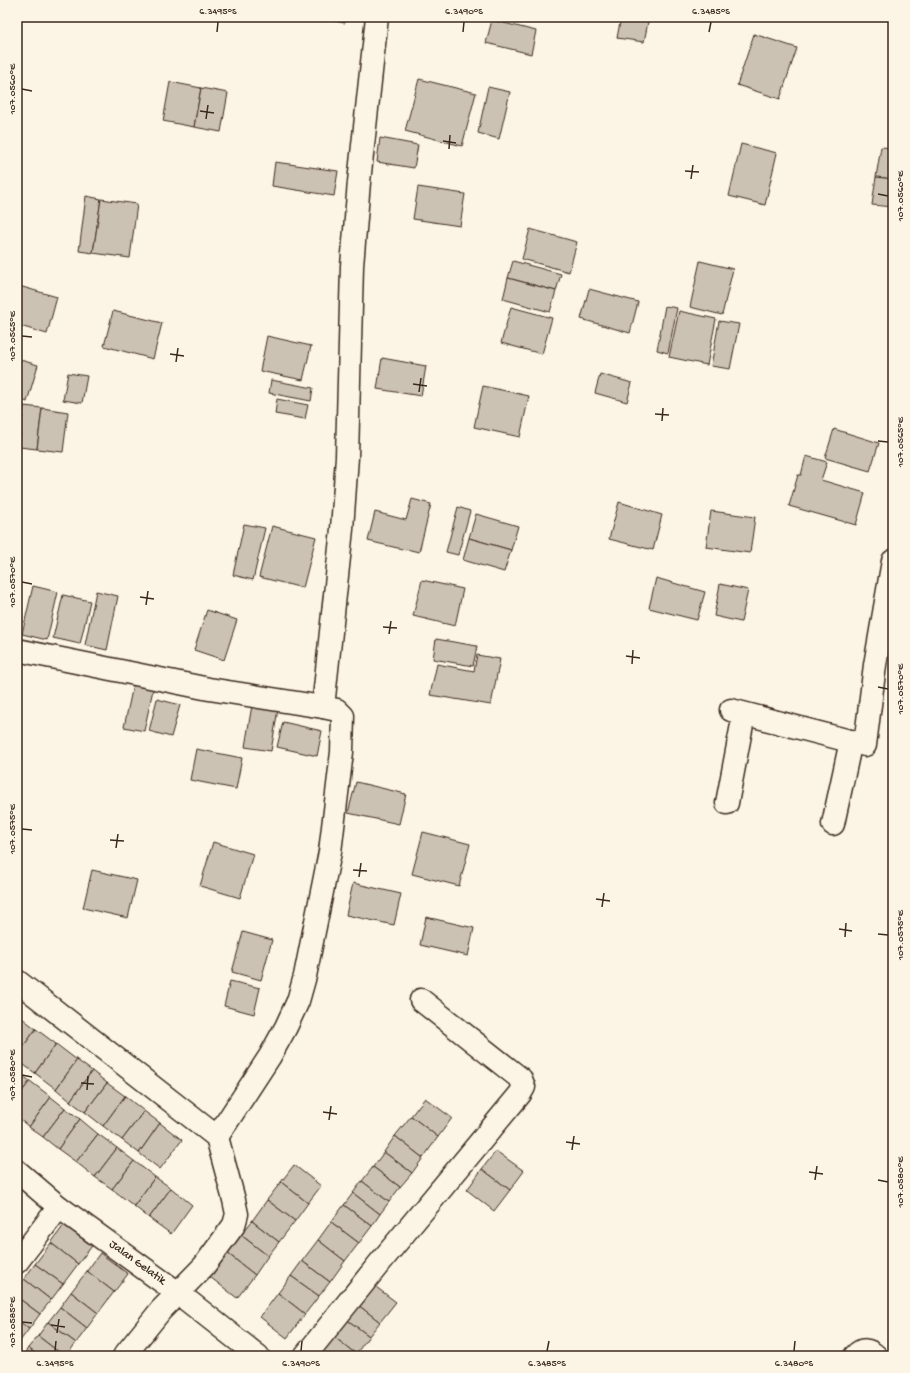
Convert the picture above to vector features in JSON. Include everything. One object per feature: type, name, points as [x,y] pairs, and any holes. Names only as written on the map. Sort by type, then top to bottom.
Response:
[{"type":"street","points":[[324,707],[342,529],[347,457],[352,266],[359,182],[377,17]]},
{"type":"street","points":[[727,803],[738,712],[865,745],[874,665],[893,560]]},
{"type":"street","points":[[17,650],[209,689],[324,707],[337,710],[342,716],[342,752],[330,852],[305,976],[298,1001],[270,1056],[217,1137]]},
{"type":"street","points":[[833,824],[851,741]]},
{"type":"street","points":[[17,981],[217,1137],[235,1207],[236,1214],[234,1225],[204,1266],[161,1310],[124,1356]]},
{"type":"street","points":[[305,1356],[383,1258],[520,1094],[524,1087],[521,1079],[422,1000]]},
{"type":"street","name":"Jalan Gelatik","points":[[17,1171],[59,1207],[178,1293],[258,1356]]},
{"type":"street","points":[[17,1262],[59,1207]]},
{"type":"building","points":[[315,17],[346,17],[345,23]]},
{"type":"building","points":[[507,17],[526,17],[525,21]]},
{"type":"building","points":[[621,17],[649,17],[644,42],[617,38]]},
{"type":"building","points":[[492,20],[536,31],[531,54],[486,43]]},
{"type":"building","points":[[754,34],[797,48],[780,99],[737,85]]},
{"type":"building","points":[[419,79],[476,93],[462,146],[405,131]]},
{"type":"building","points":[[170,82],[201,88],[194,127],[163,121]]},
{"type":"building","points":[[488,87],[510,92],[499,139],[478,133]]},
{"type":"building","points":[[201,88],[228,93],[221,132],[194,127]]},
{"type":"building","points":[[380,138],[418,145],[414,168],[377,162]]},
{"type":"building","points":[[17,141],[23,142],[17,177]]},
{"type":"building","points":[[741,144],[777,153],[765,205],[729,196]]},
{"type":"building","points":[[881,147],[893,148],[893,179],[876,177]]},
{"type":"building","points":[[275,162],[338,171],[334,196],[272,186]]},
{"type":"building","points":[[876,177],[893,179],[893,207],[872,205]]},
{"type":"building","points":[[418,187],[465,194],[460,226],[413,219]]},
{"type":"building","points":[[86,196],[101,199],[93,253],[79,251]]},
{"type":"building","points":[[101,199],[137,204],[130,258],[93,253]]},
{"type":"building","points":[[530,229],[577,242],[569,272],[522,259]]},
{"type":"building","points":[[513,261],[561,274],[556,291],[508,278]]},
{"type":"building","points":[[700,261],[733,269],[722,315],[690,307]]},
{"type":"building","points":[[508,278],[556,291],[550,312],[503,299]]},
{"type":"building","points":[[19,286],[57,297],[47,334],[17,325],[17,293]]},
{"type":"building","points":[[589,289],[638,302],[630,333],[581,319]]},
{"type":"building","points":[[665,306],[677,308],[668,353],[657,350]]},
{"type":"building","points":[[511,307],[552,318],[542,354],[501,343]]},
{"type":"building","points":[[113,311],[162,323],[153,359],[104,346]]},
{"type":"building","points":[[679,311],[716,319],[707,365],[669,357]]},
{"type":"building","points":[[719,321],[739,324],[730,369],[711,366]]},
{"type":"building","points":[[267,336],[311,346],[303,380],[260,371]]},
{"type":"building","points":[[382,358],[426,366],[421,396],[377,389]]},
{"type":"building","points":[[17,359],[38,365],[27,402],[17,398]]},
{"type":"building","points":[[68,373],[87,376],[82,403],[63,400]]},
{"type":"building","points":[[600,374],[632,383],[627,402],[595,393]]},
{"type":"building","points":[[271,380],[313,388],[311,401],[269,393]]},
{"type":"building","points":[[483,386],[529,396],[520,437],[474,427]]},
{"type":"building","points":[[277,399],[308,405],[305,419],[275,414]]},
{"type":"building","points":[[24,406],[42,408],[37,449],[19,447]]},
{"type":"building","points":[[42,408],[68,412],[63,452],[37,449]]},
{"type":"building","points":[[834,429],[879,443],[870,471],[825,458]]},
{"type":"building","points":[[806,456],[827,462],[821,480],[865,493],[856,525],[789,506],[798,475],[801,475]]},
{"type":"building","points":[[412,499],[431,504],[419,552],[368,541],[375,512],[406,520]]},
{"type":"building","points":[[619,502],[662,515],[653,550],[609,539]]},
{"type":"building","points":[[458,507],[470,511],[458,555],[446,552]]},
{"type":"building","points":[[711,511],[755,517],[750,553],[706,547]]},
{"type":"building","points":[[476,514],[518,526],[511,550],[469,538]]},
{"type":"building","points":[[244,524],[265,528],[253,580],[233,575]]},
{"type":"building","points":[[272,526],[316,537],[303,588],[259,577]]},
{"type":"building","points":[[469,538],[511,550],[504,572],[463,560]]},
{"type":"building","points":[[656,578],[705,592],[697,620],[649,608]]},
{"type":"building","points":[[422,580],[463,589],[455,626],[413,616]]},
{"type":"building","points":[[720,584],[748,590],[741,622],[714,616]]},
{"type":"building","points":[[33,586],[58,592],[47,640],[22,634]]},
{"type":"building","points":[[96,591],[118,596],[107,650],[85,645]]},
{"type":"building","points":[[63,595],[90,601],[80,644],[53,638]]},
{"type":"building","points":[[207,610],[237,620],[224,660],[194,650]]},
{"type":"building","points":[[436,639],[477,646],[473,666],[433,659]]},
{"type":"building","points":[[477,655],[500,659],[491,705],[430,695],[437,664],[474,671]]},
{"type":"building","points":[[134,681],[154,685],[144,731],[124,727]]},
{"type":"building","points":[[157,699],[180,705],[171,737],[149,731]]},
{"type":"building","points":[[252,705],[278,709],[271,751],[245,747]]},
{"type":"building","points":[[283,722],[322,731],[317,756],[277,747]]},
{"type":"building","points":[[196,749],[242,758],[236,789],[190,780]]},
{"type":"building","points":[[356,782],[406,794],[399,824],[348,813]]},
{"type":"building","points":[[423,832],[470,844],[459,886],[412,874]]},
{"type":"building","points":[[213,842],[253,854],[240,898],[200,886]]},
{"type":"building","points":[[92,870],[137,880],[128,918],[83,908]]},
{"type":"building","points":[[353,883],[401,894],[394,925],[346,915]]},
{"type":"building","points":[[426,917],[474,928],[468,956],[420,945]]},
{"type":"building","points":[[243,932],[272,940],[261,980],[232,972]]},
{"type":"building","points":[[230,981],[260,988],[254,1014],[224,1006]]},
{"type":"building","points":[[18,1015],[36,1029],[17,1055],[17,1016]]},
{"type":"building","points":[[36,1029],[56,1044],[35,1073],[17,1060],[17,1055]]},
{"type":"building","points":[[56,1044],[77,1060],[56,1089],[35,1073]]},
{"type":"building","points":[[77,1060],[92,1071],[70,1101],[56,1089]]},
{"type":"building","points":[[92,1071],[107,1083],[85,1112],[70,1101]]},
{"type":"building","points":[[17,1072],[30,1081],[17,1098]]},
{"type":"building","points":[[30,1081],[51,1097],[29,1127],[17,1117],[17,1098]]},
{"type":"building","points":[[107,1083],[125,1096],[103,1126],[85,1112]]},
{"type":"building","points":[[125,1096],[144,1111],[122,1140],[103,1126]]},
{"type":"building","points":[[51,1097],[65,1108],[43,1137],[29,1127]]},
{"type":"building","points":[[425,1098],[452,1118],[438,1137],[411,1116]]},
{"type":"building","points":[[65,1108],[80,1119],[58,1149],[43,1137]]},
{"type":"building","points":[[144,1111],[160,1123],[139,1153],[122,1140]]},
{"type":"building","points":[[411,1116],[438,1137],[423,1158],[395,1136]]},
{"type":"building","points":[[80,1119],[98,1134],[76,1162],[58,1149]]},
{"type":"building","points":[[160,1123],[182,1140],[160,1169],[139,1153]]},
{"type":"building","points":[[98,1134],[117,1148],[95,1177],[76,1162]]},
{"type":"building","points":[[395,1136],[423,1158],[412,1173],[384,1152]]},
{"type":"building","points":[[117,1148],[134,1161],[112,1189],[95,1177]]},
{"type":"building","points":[[496,1151],[524,1171],[510,1190],[482,1169]]},
{"type":"building","points":[[384,1152],[412,1173],[400,1187],[373,1167]]},
{"type":"building","points":[[134,1161],[155,1177],[134,1206],[112,1189]]},
{"type":"building","points":[[294,1165],[321,1186],[308,1203],[281,1182]]},
{"type":"building","points":[[373,1167],[400,1187],[389,1202],[362,1181]]},
{"type":"building","points":[[482,1169],[510,1190],[494,1211],[467,1190]]},
{"type":"building","points":[[155,1177],[171,1188],[149,1218],[134,1206]]},
{"type":"building","points":[[362,1181],[389,1202],[380,1214],[353,1193]]},
{"type":"building","points":[[281,1182],[308,1203],[295,1221],[267,1200]]},
{"type":"building","points":[[171,1188],[192,1205],[171,1234],[149,1218]]},
{"type":"building","points":[[353,1193],[380,1214],[372,1226],[344,1205]]},
{"type":"building","points":[[267,1200],[295,1221],[279,1242],[252,1221]]},
{"type":"building","points":[[344,1205],[372,1226],[359,1243],[331,1222]]},
{"type":"building","points":[[252,1221],[279,1242],[268,1256],[241,1235]]},
{"type":"building","points":[[331,1222],[359,1243],[345,1261],[318,1240]]},
{"type":"building","points":[[64,1225],[92,1246],[78,1264],[51,1243]]},
{"type":"building","points":[[241,1235],[268,1256],[255,1275],[227,1253]]},
{"type":"building","points":[[318,1240],[345,1261],[330,1282],[302,1261]]},
{"type":"building","points":[[51,1243],[78,1264],[63,1284],[35,1264]]},
{"type":"building","points":[[100,1253],[128,1274],[114,1292],[87,1271]]},
{"type":"building","points":[[227,1253],[255,1275],[237,1298],[210,1277]]},
{"type":"building","points":[[302,1261],[330,1282],[319,1296],[291,1276]]},
{"type":"building","points":[[35,1264],[63,1284],[51,1300],[24,1279]]},
{"type":"building","points":[[87,1271],[114,1292],[98,1313],[71,1292]]},
{"type":"building","points":[[291,1276],[319,1296],[305,1314],[278,1293]]},
{"type":"building","points":[[24,1279],[51,1300],[40,1314],[17,1297],[17,1287]]},
{"type":"building","points":[[368,1281],[396,1302],[380,1322],[353,1301]]},
{"type":"building","points":[[71,1292],[98,1313],[87,1328],[60,1307]]},
{"type":"building","points":[[278,1293],[305,1314],[287,1338],[260,1317]]},
{"type":"building","points":[[17,1297],[40,1314],[29,1329],[17,1320]]},
{"type":"building","points":[[353,1301],[380,1322],[369,1336],[342,1316]]},
{"type":"building","points":[[60,1307],[87,1328],[76,1343],[48,1322]]},
{"type":"building","points":[[342,1316],[369,1336],[356,1354],[329,1333]]},
{"type":"building","points":[[17,1320],[29,1329],[20,1341],[17,1338]]},
{"type":"building","points":[[48,1322],[76,1343],[66,1356],[38,1336]]},
{"type":"building","points":[[329,1333],[356,1354],[355,1356],[312,1356]]},
{"type":"building","points":[[38,1336],[64,1356],[39,1356],[28,1348]]},
{"type":"building","points":[[28,1348],[39,1356],[23,1356]]}]
